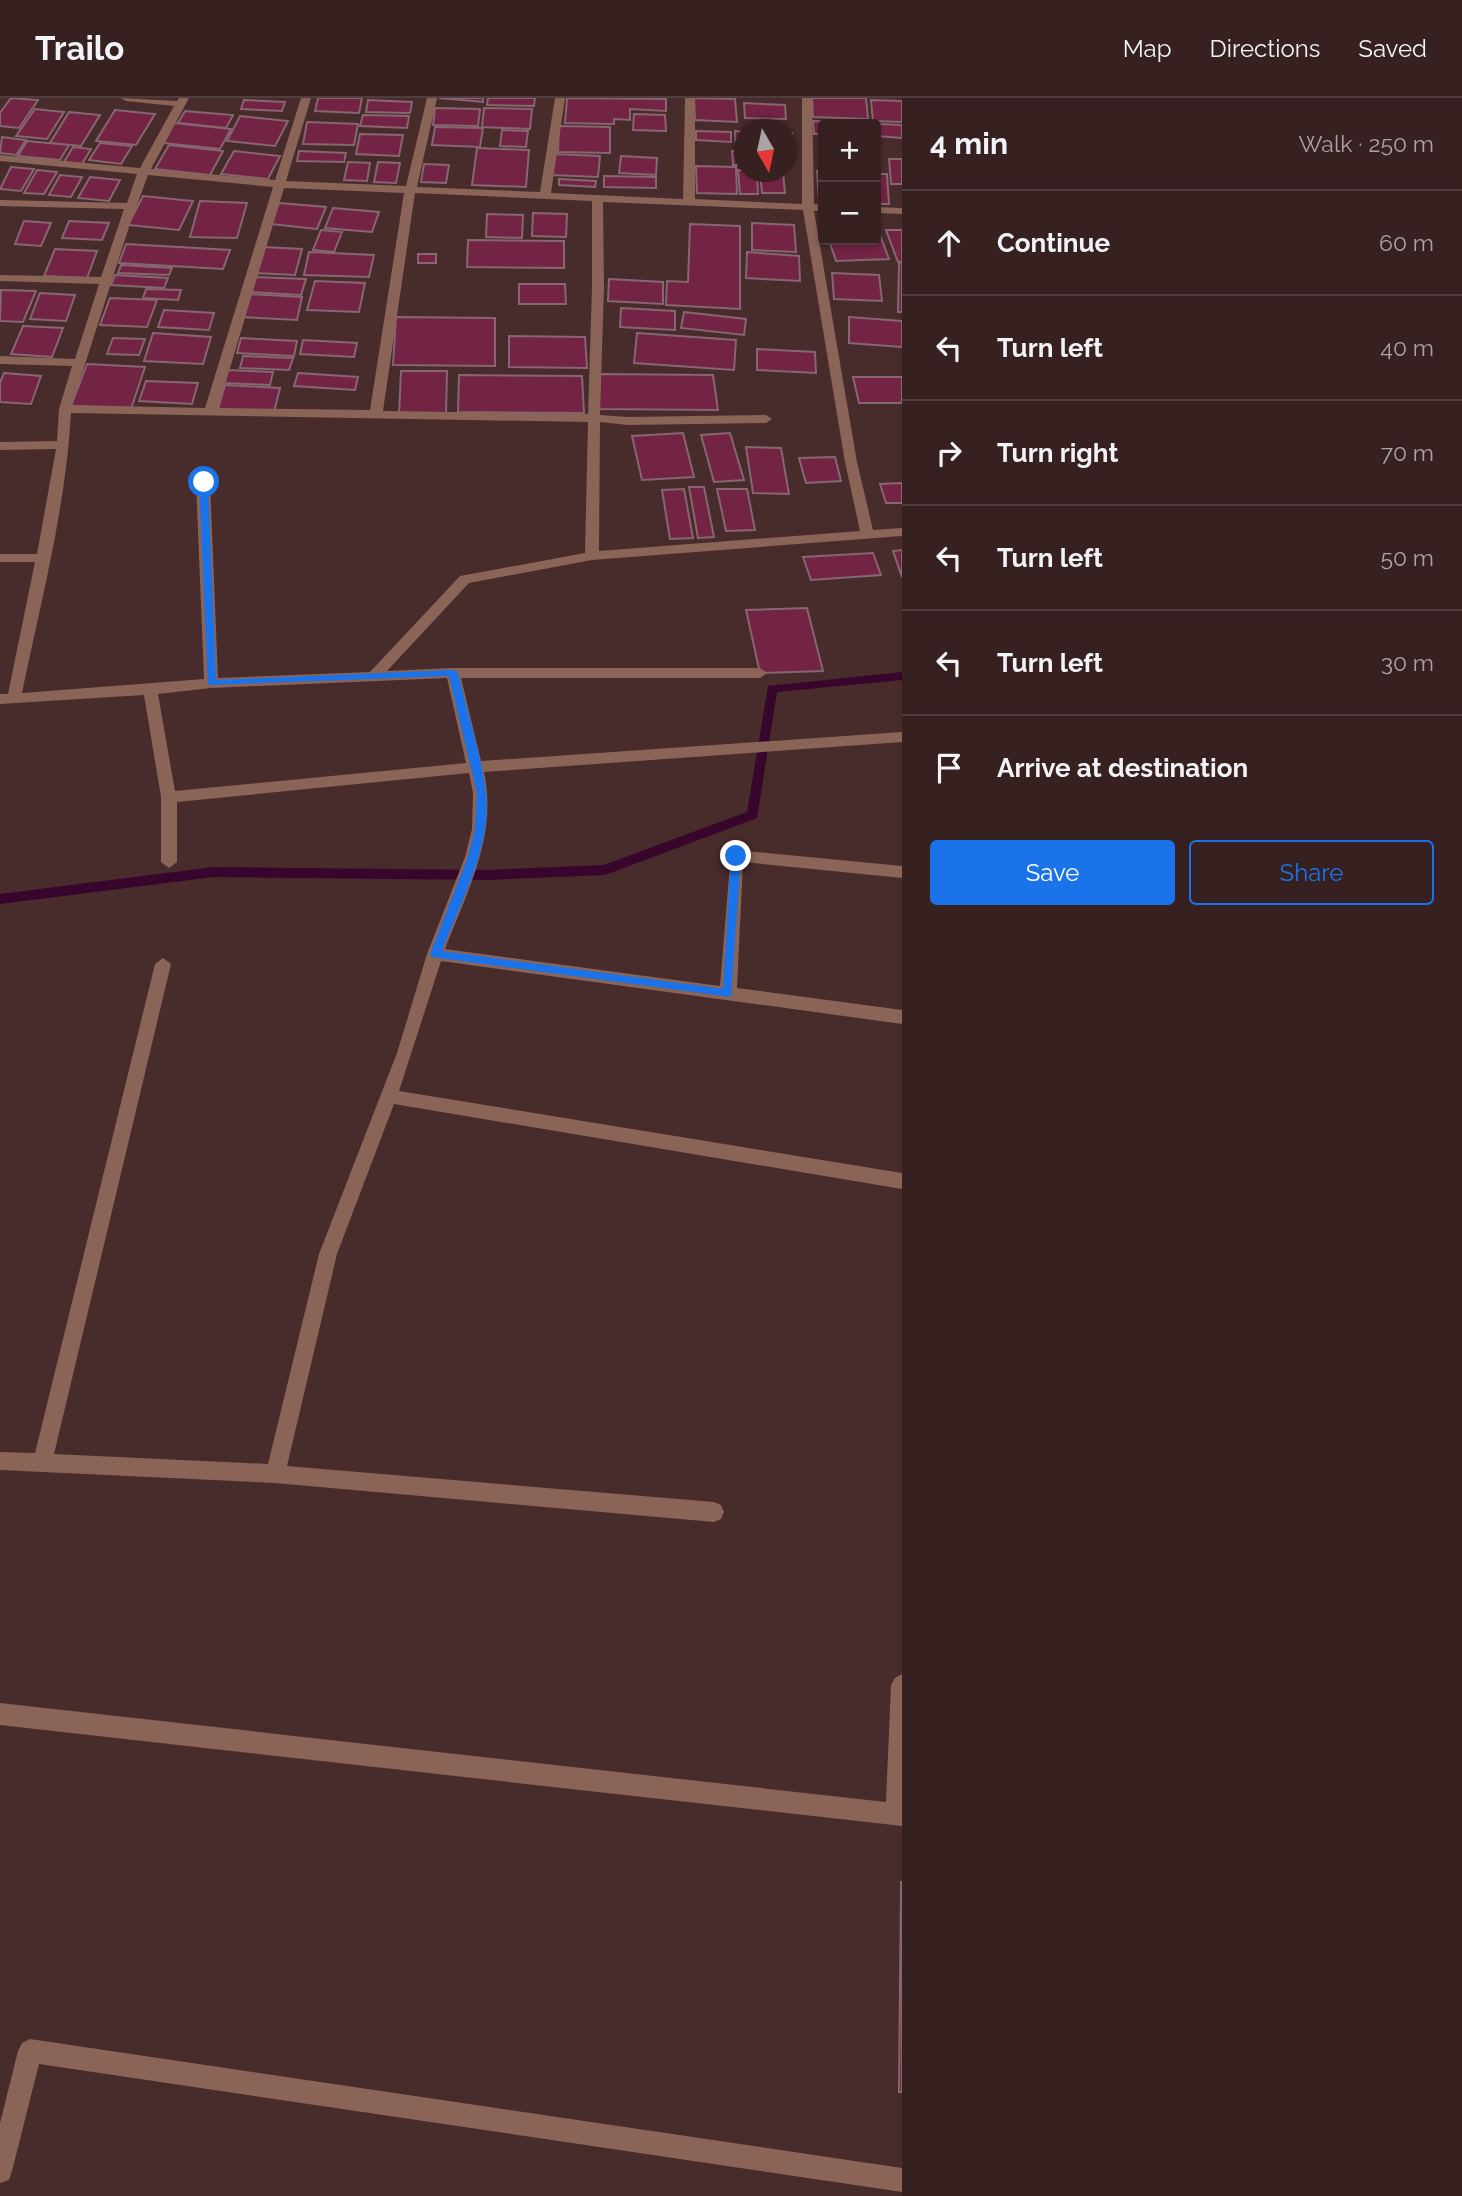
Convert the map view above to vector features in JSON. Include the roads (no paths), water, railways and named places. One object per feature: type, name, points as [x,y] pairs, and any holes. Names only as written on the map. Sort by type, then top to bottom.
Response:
[{"type":"street","points":[[126,98],[182,101],[144,171],[123,227],[65,409],[63,446],[43,558],[7,699],[150,690],[211,683],[453,673],[760,673]]},
{"type":"street","points":[[210,412],[306,98]]},
{"type":"street","points":[[376,415],[410,191],[432,98]]},
{"type":"street","points":[[545,197],[560,98]]},
{"type":"street","points":[[689,202],[691,98]]},
{"type":"street","points":[[807,98],[808,208],[851,462],[868,535]]},
{"type":"street","points":[[0,158],[279,184],[818,208]]},
{"type":"street","points":[[592,556],[599,239],[597,198]]},
{"type":"street","points":[[0,203],[133,206]]},
{"type":"street","points":[[881,210],[902,211]]},
{"type":"street","points":[[0,278],[106,281]]},
{"type":"street","points":[[0,360],[80,363]]},
{"type":"street","points":[[65,409],[593,418],[628,421],[766,419]]},
{"type":"street","points":[[0,446],[63,446]]},
{"type":"street","points":[[204,482],[211,683]]},
{"type":"street","points":[[374,676],[465,579],[592,556],[902,532]]},
{"type":"street","points":[[0,558],[43,558]]},
{"type":"street","points":[[275,1474],[328,1254],[405,1053],[435,954],[473,857],[480,829],[481,793],[477,768],[453,673]]},
{"type":"street","points":[[150,690],[169,797],[169,862]]},
{"type":"street","points":[[169,797],[477,768],[902,737]]},
{"type":"street","points":[[728,994],[736,856],[902,872]]},
{"type":"street","points":[[435,954],[902,1017]]},
{"type":"street","points":[[42,1463],[163,964]]},
{"type":"street","points":[[387,1096],[902,1181]]},
{"type":"street","points":[[0,1461],[275,1474],[714,1512]]},
{"type":"street","points":[[0,1714],[900,1814],[902,1685]]},
{"type":"street","points":[[0,2171],[30,2051],[902,2180]]},
{"type":"waterway","points":[[0,899],[214,872],[487,875],[605,870],[753,815],[772,689],[902,676]]}]
